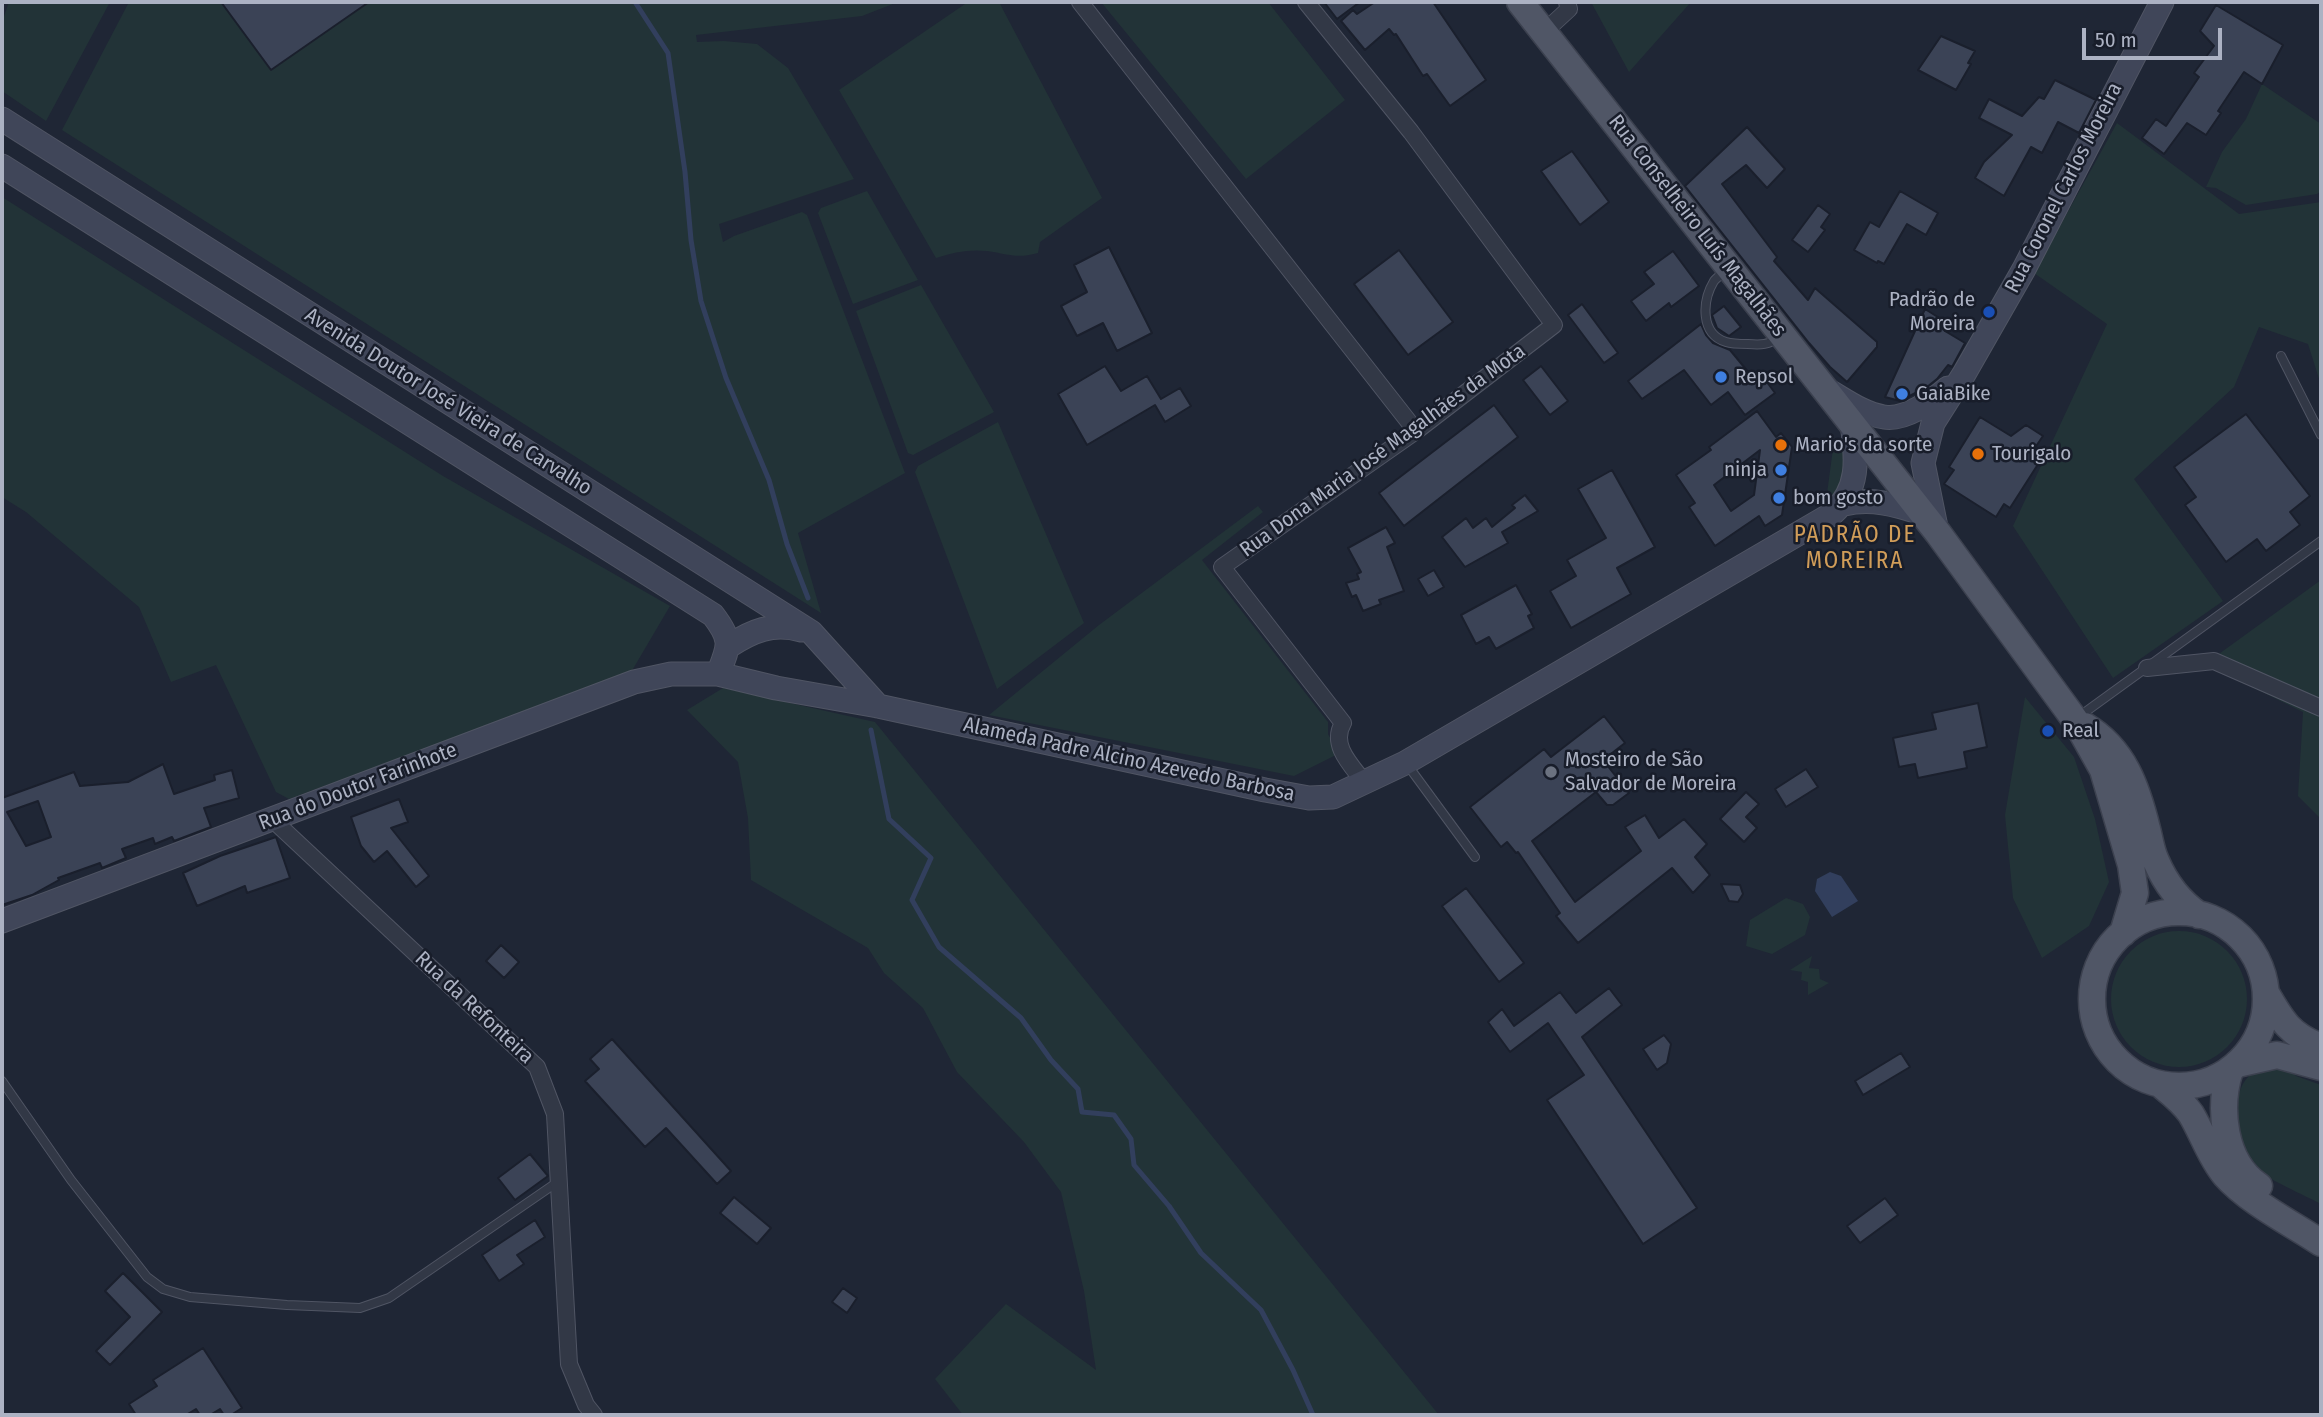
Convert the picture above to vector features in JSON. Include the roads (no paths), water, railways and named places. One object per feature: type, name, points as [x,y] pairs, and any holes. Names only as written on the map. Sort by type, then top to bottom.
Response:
[{"type":"main road","name":"Rua Conselheiro Luís Magalhães","points":[[1520,2],[1938,533],[2075,720],[2104,770],[2131,865],[2135,893],[2123,933]]},
{"type":"main road","name":"Rua Coronel Carlos Moreira","points":[[1938,533],[1923,464],[1933,423],[2024,269],[2162,2]]},
{"type":"main road","name":"Avenida Doutor José Vieira de Carvalho","points":[[2,119],[811,632],[878,706]]},
{"type":"main road","name":"Avenida Doutor José Vieira de Carvalho","points":[[2,166],[713,615],[723,628],[729,646]]},
{"type":"main road","name":"Rua Coronel Carlos Moreira","points":[[1825,388],[1862,410],[1887,418],[1909,413],[1925,405],[1964,374]]},
{"type":"main road","points":[[1844,504],[1854,475],[1857,455],[1852,424]]},
{"type":"main road","points":[[1844,504],[1864,500],[1877,501],[1921,513]]},
{"type":"main road","name":"Alameda Padre Alcino Azevedo Barbosa","points":[[718,674],[1265,790],[1309,797],[1333,797],[1405,763],[1817,525],[1844,504]]},
{"type":"main road","points":[[718,674],[729,646],[746,634],[766,627],[781,626],[811,632]]},
{"type":"main road","name":"Rua do Doutor Farinhote","points":[[2,921],[634,682],[671,674],[718,674]]},
{"type":"main road","name":"Rua Conselheiro Luís Magalhães","points":[[2075,720],[2099,734],[2122,761],[2139,796],[2155,859],[2178,896],[2199,915]]},
{"type":"main road","points":[[2321,1048],[2290,1031],[2280,1018],[2266,993],[2261,970],[2246,944],[2224,925],[2199,915],[2165,914],[2150,917],[2123,933],[2108,950],[2098,969],[2093,996],[2096,1022],[2106,1046],[2124,1066],[2147,1080],[2187,1086],[2201,1083],[2233,1067],[2277,1055],[2321,1068]]},
{"type":"main road","points":[[2266,993],[2261,1028],[2254,1043],[2233,1067],[2226,1083],[2225,1119],[2228,1141],[2239,1164],[2254,1182],[2321,1228]]},
{"type":"main road","points":[[2160,1084],[2190,1113],[2212,1154],[2236,1187],[2321,1243]]},
{"type":"street","points":[[1080,2],[1416,431]]},
{"type":"street","name":"Rua Dona Maria José Magalhães da Mota","points":[[1306,2],[1411,132],[1554,325],[1416,431],[1222,567],[1343,723],[1338,743],[1364,782]]},
{"type":"street","points":[[1544,32],[1570,9],[1567,2]]},
{"type":"street","points":[[2147,668],[2214,661],[2321,708]]},
{"type":"street","name":"Rua da Refonteira","points":[[272,819],[537,1067],[555,1114],[569,1364],[586,1405],[594,1415]]},
{"type":"lane","points":[[1729,268],[1714,281],[1707,301],[1704,317],[1710,333],[1726,342],[1749,344],[1770,344],[1782,334]]},
{"type":"lane","points":[[2281,356],[2321,435]]},
{"type":"lane","points":[[2075,720],[2321,541]]},
{"type":"lane","points":[[1405,763],[1475,857]]},
{"type":"lane","points":[[2,1081],[71,1180],[147,1277],[163,1289],[190,1297],[360,1308],[389,1298],[559,1181]]},
{"type":"water","points":[[1830,872],[1841,876],[1858,901],[1832,917],[1815,891],[1817,879]]},
{"type":"waterway","points":[[635,2],[668,53],[701,301],[726,378],[769,480],[787,544],[808,598]]},
{"type":"waterway","points":[[871,730],[889,819],[931,858],[912,900],[939,947],[1021,1018],[1051,1060],[1078,1089],[1082,1112],[1114,1115],[1131,1139],[1134,1165],[1169,1206],[1201,1253],[1261,1310],[1313,1415]]},
{"type":"place","name":"Padrão de Moreira","points":[[1989,312]]},
{"type":"place","name":"Repsol","points":[[1721,377]]},
{"type":"place","name":"GaiaBike","points":[[1902,394]]},
{"type":"place","name":"Mario's da sorte","points":[[1781,445]]},
{"type":"place","name":"Tourigalo","points":[[1978,454]]},
{"type":"place","name":"ninja","points":[[1781,470]]},
{"type":"place","name":"bom gosto","points":[[1779,498]]},
{"type":"place","name":"Real","points":[[2048,731]]},
{"type":"place","name":"Mosteiro de São Salvador de Moreira","points":[[1551,772]]},
{"type":"district","name":"PADRÃO DE MOREIRA","points":[[1855,549]]}]
